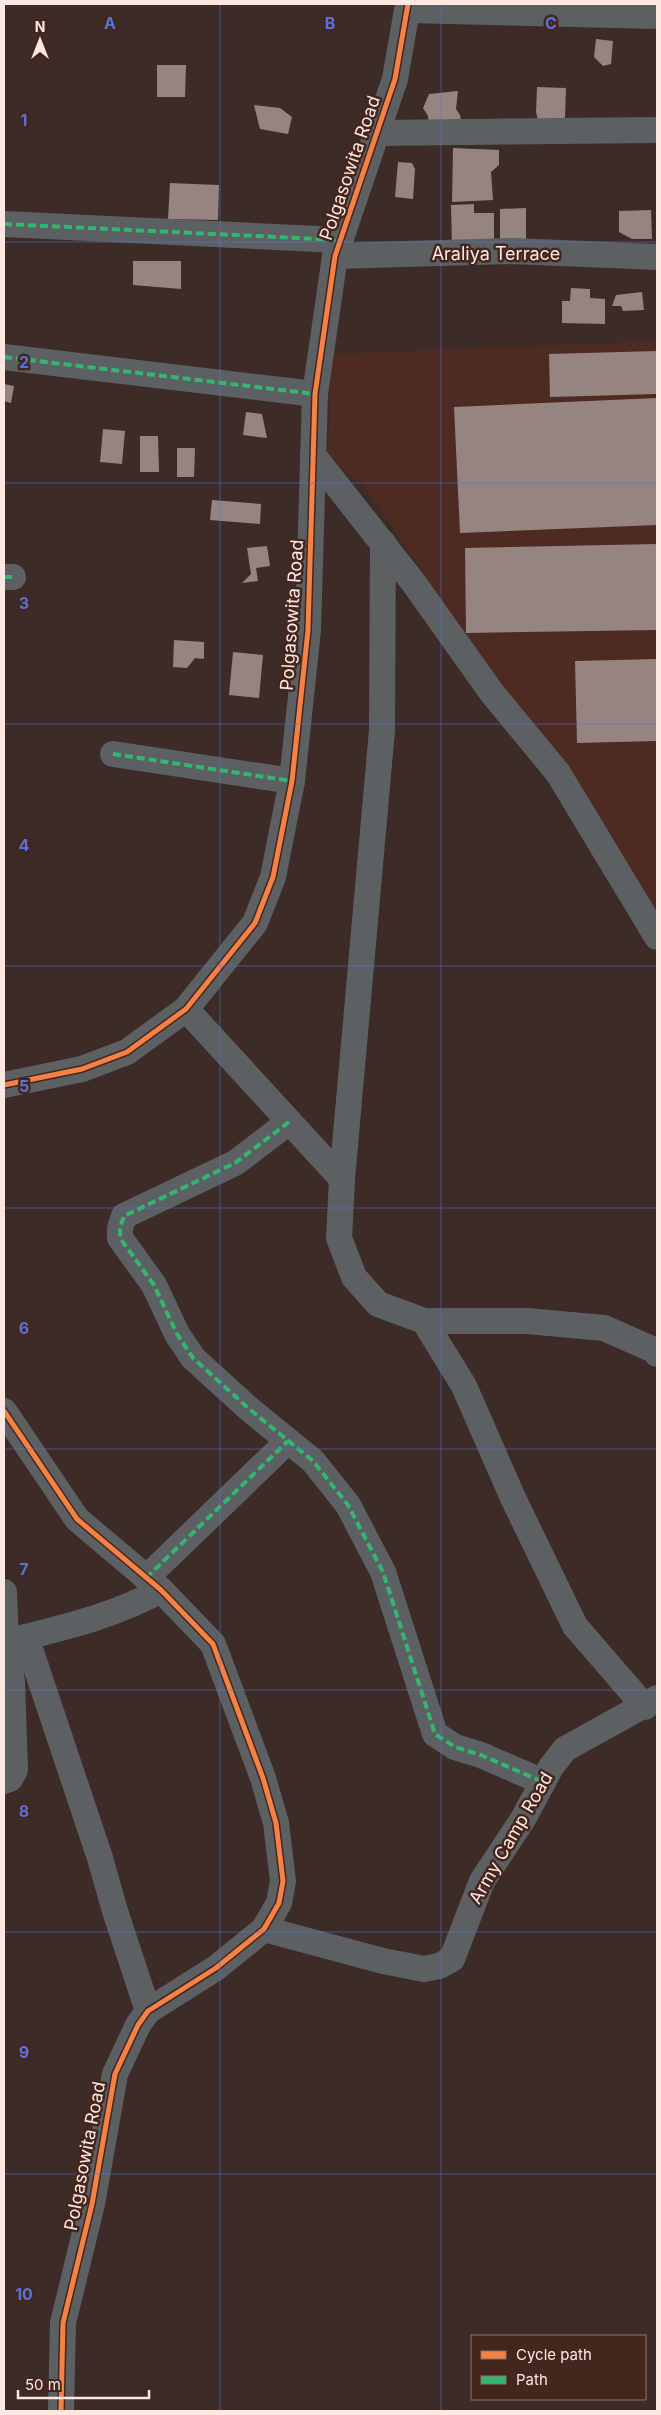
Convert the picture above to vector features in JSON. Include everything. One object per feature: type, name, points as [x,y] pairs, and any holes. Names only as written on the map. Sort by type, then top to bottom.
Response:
[{"type":"street","points":[[408,7],[657,16]]},
{"type":"street","name":"Polgasowita Road","points":[[4,1085],[82,1069],[126,1052],[186,1010],[255,923],[273,877],[292,781],[308,630],[315,394],[338,248],[395,79],[408,7]]},
{"type":"street","points":[[377,133],[657,130]]},
{"type":"street","name":"Araliya Terrace","points":[[4,224],[338,248],[657,257]]},
{"type":"street","points":[[4,357],[315,394]]},
{"type":"street","points":[[313,455],[383,543],[492,693],[558,773],[657,937]]},
{"type":"street","points":[[383,543],[382,730],[342,1179],[339,1238],[354,1277],[378,1304],[424,1321],[527,1322],[604,1328],[654,1350],[657,1354]]},
{"type":"street","points":[[113,754],[292,781]]},
{"type":"street","points":[[186,1010],[342,1179]]},
{"type":"street","points":[[289,1122],[235,1163],[124,1216],[120,1228],[120,1238],[154,1285],[177,1334],[193,1358],[312,1461],[348,1505],[383,1572],[436,1734],[455,1747],[480,1755],[543,1782]]},
{"type":"street","points":[[424,1321],[464,1386],[513,1498],[575,1626],[651,1703]]},
{"type":"street","name":"Polgasowita Road","points":[[4,1411],[77,1519],[154,1584],[213,1644],[263,1778],[276,1823],[283,1881],[278,1903],[264,1929],[216,1968],[148,2010],[138,2025],[115,2074],[92,2204],[63,2323],[61,2411]]},
{"type":"street","points":[[12,1640],[104,1616],[136,1604],[288,1441]]},
{"type":"street","points":[[4,1592],[12,1640],[15,1770],[10,1778],[4,1781]]},
{"type":"street","points":[[12,1640],[100,1858],[115,1911],[148,2010]]},
{"type":"street","name":"Army Camp Road","points":[[264,1929],[424,1969],[439,1966],[452,1959],[482,1881],[523,1819],[551,1767],[565,1749],[651,1703]]},
{"type":"shaded area","points":[[657,341],[657,934],[601,836],[364,486],[328,457],[331,354]]},
{"type":"building","points":[[596,39],[613,41],[611,64],[603,66],[594,57]]},
{"type":"building","points":[[157,65],[186,65],[185,97],[157,97]]},
{"type":"building","points":[[537,87],[566,88],[565,117],[562,125],[539,124],[536,112]]},
{"type":"building","points":[[458,91],[456,109],[460,115],[462,125],[429,129],[428,116],[423,108],[429,94]]},
{"type":"building","points":[[254,105],[280,108],[292,117],[288,134],[260,129]]},
{"type":"building","points":[[453,148],[499,150],[499,165],[491,172],[493,200],[452,202]]},
{"type":"building","points":[[398,162],[412,163],[415,169],[413,199],[395,197]]},
{"type":"building","points":[[170,183],[219,185],[218,220],[168,219]]},
{"type":"building","points":[[474,204],[474,213],[494,213],[494,246],[452,247],[451,205]]},
{"type":"building","points":[[526,208],[526,246],[500,246],[500,209]]},
{"type":"building","points":[[651,210],[652,239],[632,239],[619,232],[619,211]]},
{"type":"building","points":[[133,261],[181,261],[181,289],[133,285]]},
{"type":"building","points":[[571,288],[590,289],[590,298],[605,299],[605,324],[562,323],[562,301],[570,301]]},
{"type":"building","points":[[642,292],[644,310],[623,311],[621,306],[612,306],[616,295]]},
{"type":"building","points":[[657,351],[657,394],[550,397],[549,354]]},
{"type":"building","points":[[4,384],[14,386],[11,403],[4,401]]},
{"type":"building","points":[[657,398],[657,525],[460,533],[454,407]]},
{"type":"building","points":[[246,412],[262,414],[267,438],[243,435]]},
{"type":"building","points":[[103,429],[125,431],[122,464],[100,462]]},
{"type":"building","points":[[140,436],[158,436],[159,472],[140,472]]},
{"type":"building","points":[[177,448],[195,448],[194,477],[177,477]]},
{"type":"building","points":[[212,500],[261,504],[260,524],[210,520]]},
{"type":"building","points":[[657,544],[657,630],[466,633],[465,548]]},
{"type":"building","points":[[267,546],[270,566],[256,568],[258,581],[242,583],[251,574],[247,548]]},
{"type":"building","points":[[174,640],[204,642],[204,659],[195,658],[187,668],[173,667]]},
{"type":"building","points":[[233,652],[263,655],[259,698],[229,695]]},
{"type":"building","points":[[657,659],[657,741],[577,743],[575,661]]},
{"type":"marked path","points":[[4,224],[340,240]]},
{"type":"marked path","points":[[4,357],[315,394]]},
{"type":"marked path","points":[[4,577],[13,577]]},
{"type":"marked path","points":[[113,754],[292,781]]},
{"type":"marked path","points":[[289,1122],[235,1163],[124,1216],[120,1228],[120,1238],[154,1285],[177,1334],[193,1358],[248,1408],[313,1461],[348,1505],[383,1572],[435,1734],[455,1747],[481,1755],[543,1782]]},
{"type":"marked path","points":[[146,1578],[288,1441]]},
{"type":"cycle path","points":[[4,1085],[82,1069],[127,1052],[186,1009],[255,923],[273,877],[292,781],[308,630],[315,394],[335,256],[395,79],[408,4]]},
{"type":"cycle path","points":[[4,1411],[77,1519],[161,1590],[213,1644],[263,1778],[276,1823],[283,1881],[279,1903],[264,1929],[216,1968],[148,2011],[138,2025],[115,2074],[92,2204],[63,2323],[61,2411]]}]
